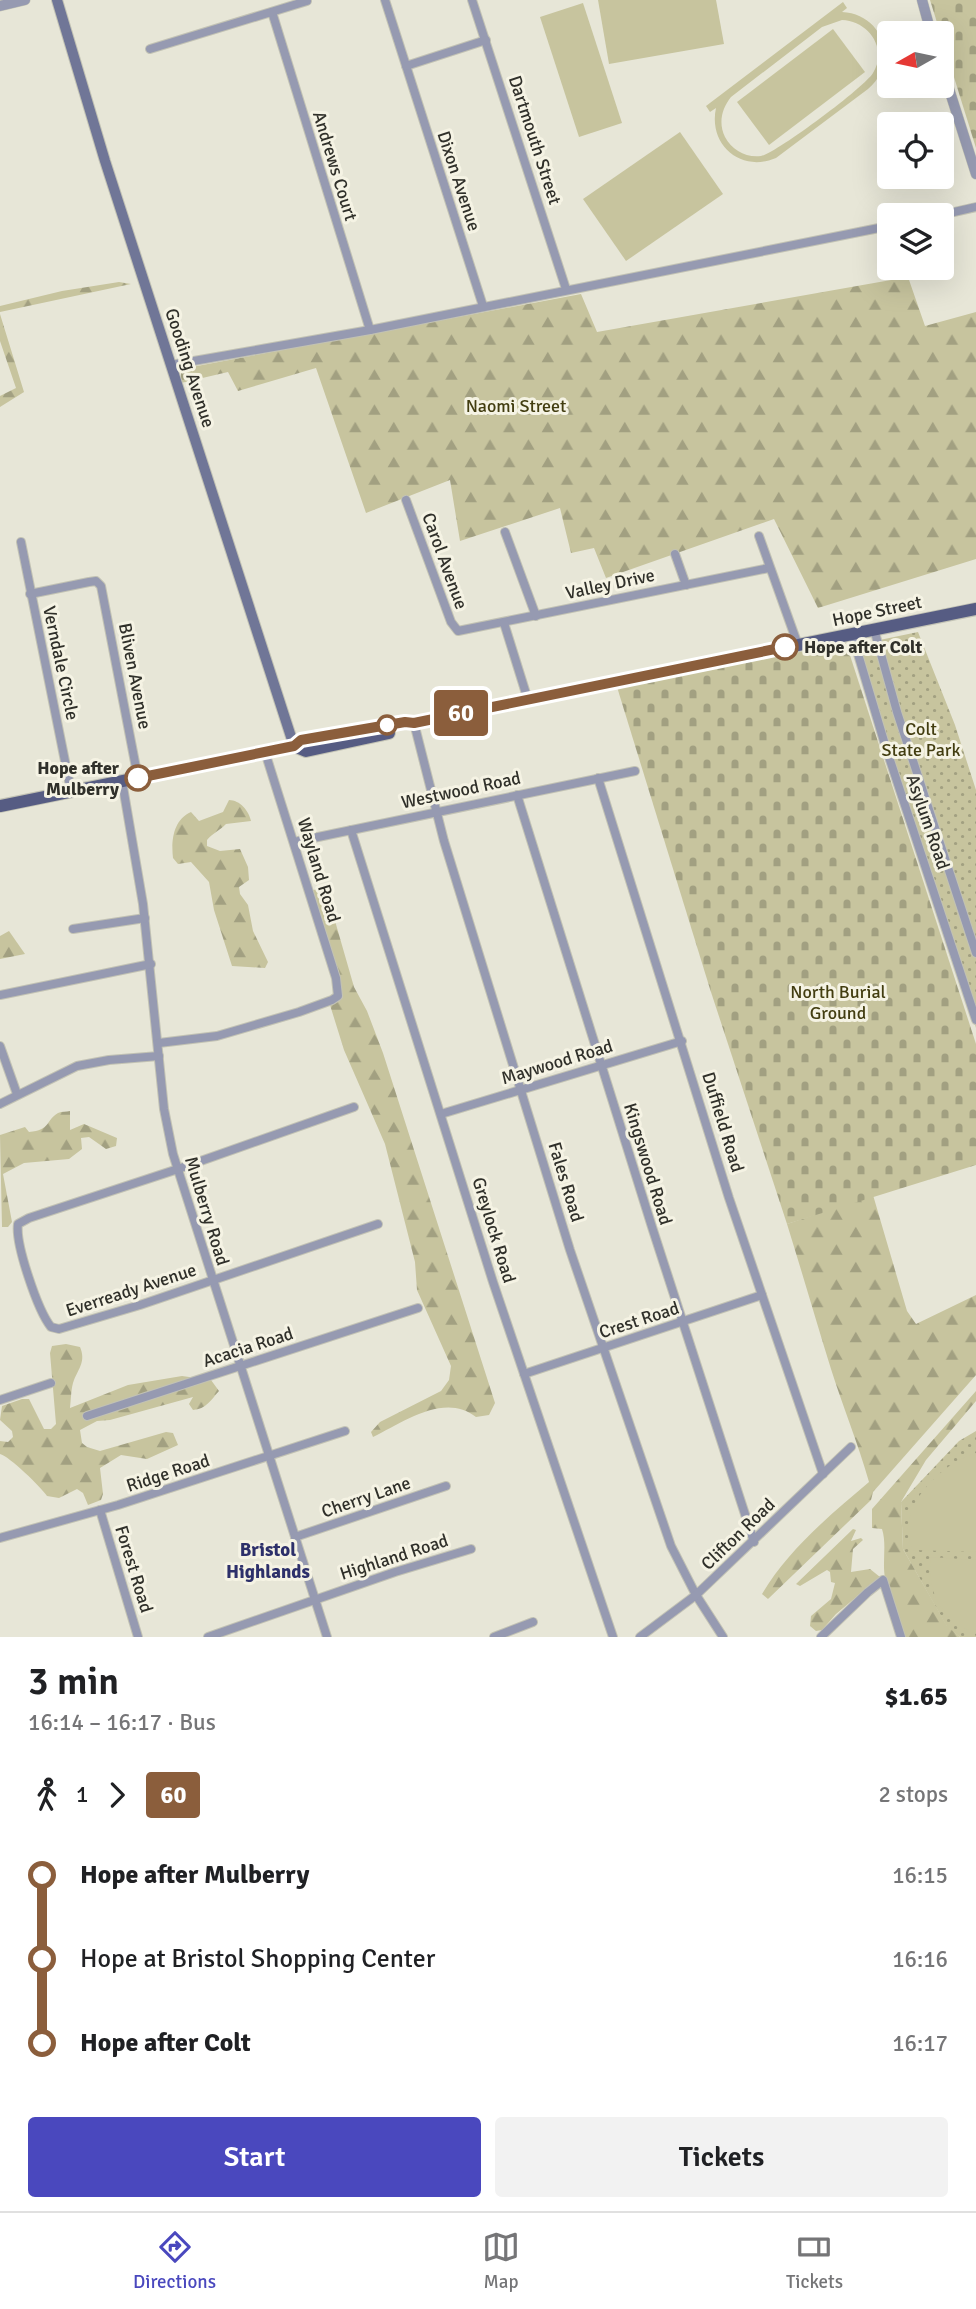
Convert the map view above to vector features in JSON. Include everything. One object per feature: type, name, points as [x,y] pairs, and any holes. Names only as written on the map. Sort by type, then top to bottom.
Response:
[{"type":"main road","name":"Gooding Avenue","points":[[57,0],[105,161],[294,746]]},
{"type":"main road","name":"Hope Street","points":[[0,806],[294,746],[306,751],[407,729],[414,723],[976,609]]},
{"type":"street","points":[[0,6],[25,0]]},
{"type":"street","name":"Dixon Avenue","points":[[385,0],[483,306]]},
{"type":"street","name":"Dartmouth Street","points":[[472,0],[566,289]]},
{"type":"street","points":[[922,0],[928,21]]},
{"type":"street","points":[[150,49],[307,1]]},
{"type":"street","name":"Andrews Court","points":[[272,12],[370,330]]},
{"type":"street","points":[[406,66],[486,40]]},
{"type":"street","points":[[952,98],[976,174]]},
{"type":"street","points":[[954,212],[976,207]]},
{"type":"street","points":[[171,365],[370,330],[877,228]]},
{"type":"street","name":"Carol Avenue","points":[[406,500],[451,622],[458,631]]},
{"type":"street","points":[[505,532],[536,616]]},
{"type":"street","points":[[759,536],[798,645]]},
{"type":"street","name":"Verndale Circle","points":[[21,542],[71,791]]},
{"type":"street","points":[[676,554],[686,585]]},
{"type":"street","name":"Valley Drive","points":[[458,631],[769,568]]},
{"type":"street","name":"Bliven Avenue","points":[[30,594],[96,581],[102,589],[138,778]]},
{"type":"street","points":[[504,623],[528,700]]},
{"type":"street","name":"Asylum Road","points":[[874,629],[897,712],[976,953]]},
{"type":"street","name":"Asylum Road","points":[[852,634],[886,748],[976,1020]]},
{"type":"street","name":"Fales Road","points":[[414,723],[436,812],[520,1089],[570,1250],[666,1535],[680,1567],[723,1637]]},
{"type":"street","name":"Wayland Road","points":[[159,1043],[217,1036],[299,1012],[337,997],[339,992],[265,752]]},
{"type":"street","name":"Westwood Road","points":[[294,842],[635,771]]},
{"type":"street","name":"Duffield Road","points":[[598,778],[729,1198],[823,1474]]},
{"type":"street","name":"Mulberry Road","points":[[122,781],[151,964],[166,1120],[212,1280],[327,1637]]},
{"type":"street","name":"Kingswood Road","points":[[517,795],[754,1542]]},
{"type":"street","name":"Greylock Road","points":[[351,830],[524,1374],[612,1637]]},
{"type":"street","points":[[73,929],[145,918]]},
{"type":"street","points":[[0,995],[151,964]]},
{"type":"street","name":"Maywood Road","points":[[441,1114],[682,1041]]},
{"type":"street","points":[[0,1046],[18,1094]]},
{"type":"street","points":[[0,1104],[84,1064],[159,1056]]},
{"type":"street","points":[[178,1169],[354,1107]]},
{"type":"street","name":"Everready Avenue","points":[[178,1169],[18,1224],[19,1240],[37,1304],[52,1328],[70,1328],[378,1224]]},
{"type":"street","name":"Crest Road","points":[[524,1374],[762,1295]]},
{"type":"street","name":"Acacia Road","points":[[87,1416],[418,1308]]},
{"type":"street","points":[[0,1400],[51,1384]]},
{"type":"street","name":"Ridge Road","points":[[0,1538],[100,1510],[345,1431]]},
{"type":"street","name":"Clifton Road","points":[[640,1637],[696,1595],[851,1447]]},
{"type":"street","name":"Cherry Lane","points":[[295,1537],[446,1486]]},
{"type":"street","name":"Forest Road","points":[[100,1510],[138,1637]]},
{"type":"street","name":"Highland Road","points":[[208,1637],[395,1572],[471,1549]]},
{"type":"street","points":[[821,1637],[883,1580],[901,1637]]},
{"type":"street","points":[[494,1637],[533,1622]]},
{"type":"green space","points":[[598,0],[716,0],[724,44],[609,64]]},
{"type":"green space","points":[[930,0],[976,0],[976,148],[954,77],[954,21],[937,21]]},
{"type":"green space","points":[[843,2],[847,8],[842,12],[868,21],[877,30],[877,46],[868,31],[852,22],[842,20],[822,27],[731,97],[721,121],[725,137],[731,146],[740,152],[761,156],[783,144],[854,92],[873,73],[877,64],[877,79],[868,89],[776,158],[763,162],[740,159],[722,144],[717,134],[716,108],[710,112],[706,106]]},
{"type":"green space","points":[[583,3],[622,123],[579,137],[540,17]]},
{"type":"green space","points":[[833,29],[865,72],[769,145],[737,102]]},
{"type":"green space","points":[[680,132],[723,194],[626,261],[583,199]]},
{"type":"green space","name":"Naomi Street","points":[[891,280],[909,280],[925,326],[976,312],[976,559],[818,608],[774,519],[606,578],[594,548],[571,553],[560,508],[460,541],[450,480],[366,513],[316,368],[238,391],[228,372],[181,383],[181,369],[581,294],[597,332]]},
{"type":"green space","points":[[119,282],[131,284],[0,312],[0,306],[62,291]]},
{"type":"green space","points":[[0,314],[24,392],[0,407],[0,396],[16,388],[0,341]]},
{"type":"green space","name":"Colt State Park","points":[[918,632],[955,725],[976,790],[976,1028],[949,932],[851,646]]},
{"type":"green space","name":"North Burial Ground","points":[[846,643],[976,1044],[976,1165],[787,1224],[710,989],[617,687]]},
{"type":"green space","points":[[229,800],[243,807],[251,821],[226,824],[207,840],[207,846],[220,851],[240,849],[248,867],[249,880],[239,887],[240,894],[248,905],[253,931],[268,962],[265,968],[232,966],[214,910],[209,882],[191,862],[178,864],[173,858],[173,838],[180,820],[191,812],[199,821],[223,812]]},
{"type":"green space","points":[[325,886],[354,987],[367,1011],[383,1053],[495,1403],[489,1415],[476,1417],[464,1410],[438,1408],[411,1417],[373,1437],[371,1432],[380,1422],[441,1391],[449,1380],[451,1366],[417,1290],[415,1262],[385,1144],[344,1050],[330,1005],[343,997],[311,891]]},
{"type":"green space","points":[[9,931],[25,954],[0,959],[0,936]]},
{"type":"green space","points":[[70,1111],[70,1130],[84,1124],[117,1138],[116,1146],[106,1149],[89,1137],[81,1138],[82,1149],[69,1159],[24,1163],[3,1174],[12,1222],[8,1227],[2,1227],[0,1135],[25,1127],[29,1132],[41,1129],[58,1113]]},
{"type":"green space","points":[[873,1195],[907,1311],[916,1324],[976,1295],[976,1375],[873,1492],[871,1500],[768,1599],[762,1594],[784,1563],[825,1520],[869,1482],[787,1224]]},
{"type":"green space","points":[[66,1344],[80,1347],[82,1356],[73,1383],[70,1408],[128,1385],[182,1376],[211,1380],[219,1391],[208,1404],[198,1409],[193,1410],[189,1404],[193,1397],[110,1420],[97,1421],[80,1430],[82,1443],[100,1451],[166,1432],[173,1433],[178,1445],[147,1459],[121,1455],[100,1468],[103,1494],[101,1500],[88,1505],[83,1493],[77,1489],[59,1498],[47,1496],[25,1472],[0,1454],[0,1441],[8,1442],[13,1437],[12,1431],[0,1420],[2,1406],[29,1399],[44,1429],[51,1429],[56,1424],[50,1353],[52,1346]]},
{"type":"green space","points":[[976,1391],[976,1401],[926,1460],[901,1502],[903,1549],[947,1626],[960,1637],[903,1637],[885,1578],[882,1529],[872,1528],[872,1509]]},
{"type":"green space","points":[[976,1431],[976,1637],[960,1637],[947,1627],[903,1549],[901,1502],[959,1441]]},
{"type":"green space","points":[[976,1453],[976,1552],[913,1550],[908,1535],[909,1519],[923,1490],[948,1467]]},
{"type":"green space","points":[[853,1529],[856,1530],[851,1541],[861,1538],[863,1540],[853,1549],[851,1572],[870,1569],[880,1577],[836,1614],[822,1630],[816,1631],[810,1626],[811,1616],[831,1599],[835,1583],[831,1582],[830,1572],[827,1570],[800,1586],[796,1584]]},
{"type":"green space","points":[[931,1557],[976,1560],[976,1634],[954,1620],[939,1604],[931,1583]]},
{"type":"bus line","name":"60","points":[[138,778],[294,746],[301,740],[405,722],[414,723],[785,647]]},
{"type":"place","name":"Hope after Colt","points":[[785,647]]},
{"type":"place","name":"Hope after Mulberry","points":[[138,778]]},
{"type":"district","name":"Bristol Highlands","points":[[268,1560]]}]
